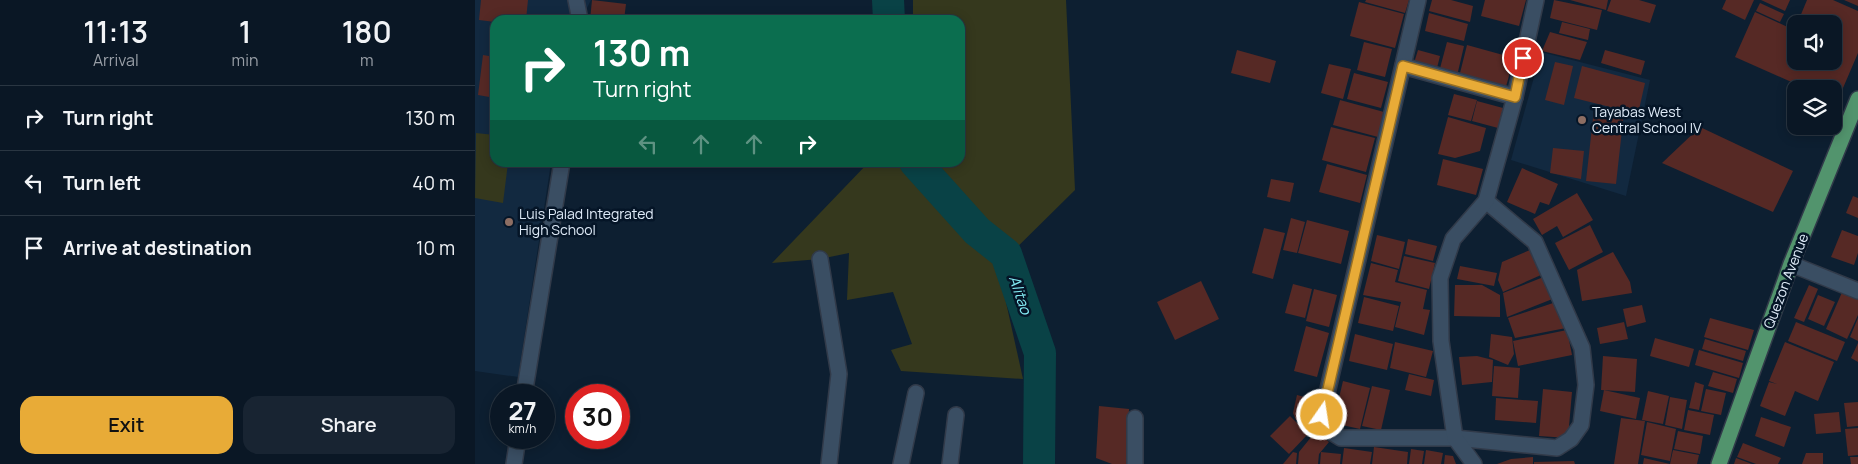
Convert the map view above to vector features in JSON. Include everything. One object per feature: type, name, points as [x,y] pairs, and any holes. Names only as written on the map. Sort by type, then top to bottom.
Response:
[{"type":"main road","name":"Quezon Avenue","points":[[1719,464],[1791,264],[1858,99]]},
{"type":"street","points":[[576,0],[579,15]]},
{"type":"street","points":[[1419,0],[1322,415],[1328,430],[1341,438],[1455,438],[1557,448],[1571,439],[1581,425],[1586,385],[1582,348],[1535,242],[1486,201]]},
{"type":"street","points":[[1474,464],[1455,438],[1441,341],[1440,278],[1453,239],[1486,201],[1515,97],[1536,0]]},
{"type":"street","points":[[1403,66],[1515,97]]},
{"type":"street","points":[[526,384],[561,167]]},
{"type":"street","points":[[820,259],[839,374],[829,464]]},
{"type":"street","points":[[1791,264],[1858,291]]},
{"type":"street","points":[[901,464],[916,393]]},
{"type":"street","points":[[950,464],[955,415]]},
{"type":"street","points":[[1135,418],[1135,464]]},
{"type":"street","points":[[514,464],[516,449]]},
{"type":"shaded area","name":"Luis Palad Integrated High School","points":[[475,0],[591,0],[584,15],[490,15],[490,167],[550,167],[518,377],[475,371]]},
{"type":"shaded area","name":"Tayabas West Central School IV","points":[[1541,52],[1650,80],[1626,196],[1511,160]]},
{"type":"green space","points":[[913,0],[1066,0],[1075,190],[998,266],[1023,379],[901,371],[891,350],[912,344],[893,292],[847,300],[849,253],[820,259],[772,263],[864,167],[965,167],[965,15],[913,15]]},
{"type":"green space","points":[[476,133],[490,134],[490,167],[508,167],[503,203],[475,198]]},
{"type":"building","points":[[481,0],[528,0],[526,15],[490,15],[490,21],[479,20]]},
{"type":"building","points":[[592,0],[626,4],[625,15],[590,15]]},
{"type":"building","points":[[1366,0],[1409,0],[1405,13],[1365,2]]},
{"type":"building","points":[[1432,0],[1451,0],[1473,6],[1470,22],[1429,11]]},
{"type":"building","points":[[1485,0],[1526,0],[1519,26],[1481,16]]},
{"type":"building","points":[[1554,0],[1602,10],[1597,30],[1550,18]]},
{"type":"building","points":[[1570,0],[1608,0],[1606,10]]},
{"type":"building","points":[[1611,0],[1639,0],[1656,5],[1650,23],[1607,11]]},
{"type":"building","points":[[1726,0],[1754,0],[1745,20],[1722,9]]},
{"type":"building","points":[[1761,0],[1790,0],[1785,11]]},
{"type":"building","points":[[1807,0],[1833,0],[1858,11],[1858,53],[1842,90],[1842,80],[1787,80],[1735,57],[1755,12],[1787,27],[1787,70],[1842,70],[1842,15],[1801,15]]},
{"type":"building","points":[[1844,0],[1858,0],[1858,6]]},
{"type":"building","points":[[1359,2],[1404,14],[1395,48],[1350,36]]},
{"type":"building","points":[[1760,3],[1784,14],[1780,22],[1756,11]]},
{"type":"building","points":[[1429,13],[1468,24],[1464,41],[1425,31]]},
{"type":"building","points":[[1562,22],[1590,29],[1588,40],[1559,33]]},
{"type":"building","points":[[1550,32],[1587,42],[1580,60],[1542,51]]},
{"type":"building","points":[[1364,42],[1392,49],[1385,77],[1357,70]]},
{"type":"building","points":[[1447,42],[1464,46],[1457,76],[1439,72]]},
{"type":"building","points":[[1467,45],[1514,58],[1505,90],[1459,77]]},
{"type":"building","points":[[1237,50],[1276,61],[1270,83],[1231,73]]},
{"type":"building","points":[[1418,50],[1440,56],[1436,72],[1413,66]]},
{"type":"building","points":[[1605,50],[1645,61],[1641,75],[1601,63]]},
{"type":"building","points":[[483,55],[490,56],[490,97],[478,95]]},
{"type":"building","points":[[1555,62],[1573,66],[1564,105],[1545,100]]},
{"type":"building","points":[[1329,64],[1351,69],[1343,99],[1321,93]]},
{"type":"building","points":[[1582,66],[1645,83],[1638,114],[1574,98]]},
{"type":"building","points":[[1354,73],[1388,82],[1381,108],[1347,99]]},
{"type":"building","points":[[1454,94],[1477,100],[1471,121],[1448,115]]},
{"type":"building","points":[[1340,100],[1384,112],[1378,137],[1333,125]]},
{"type":"building","points":[[1477,101],[1503,108],[1498,128],[1472,121]]},
{"type":"building","points":[[1594,109],[1624,112],[1616,184],[1586,181]]},
{"type":"building","points":[[1448,117],[1486,128],[1480,151],[1455,158],[1438,154]]},
{"type":"building","points":[[1331,127],[1375,138],[1366,172],[1322,160]]},
{"type":"building","points":[[1700,127],[1793,171],[1773,212],[1662,163]]},
{"type":"building","points":[[1553,148],[1584,151],[1581,179],[1550,173]]},
{"type":"building","points":[[1443,159],[1483,169],[1476,195],[1437,185]]},
{"type":"building","points":[[1327,164],[1367,175],[1360,203],[1319,192]]},
{"type":"building","points":[[1522,168],[1558,184],[1549,205],[1540,202],[1535,214],[1507,202]]},
{"type":"building","points":[[1271,179],[1294,183],[1290,202],[1267,197]]},
{"type":"building","points":[[1577,193],[1593,220],[1563,237],[1557,226],[1542,235],[1533,219]]},
{"type":"building","points":[[1853,196],[1858,198],[1858,218],[1846,213]]},
{"type":"building","points":[[1291,218],[1305,222],[1297,253],[1283,250]]},
{"type":"building","points":[[1307,220],[1349,231],[1341,264],[1298,253]]},
{"type":"building","points":[[1590,225],[1603,252],[1569,270],[1555,243]]},
{"type":"building","points":[[1264,228],[1285,233],[1273,279],[1252,273]]},
{"type":"building","points":[[1842,230],[1858,236],[1858,253],[1854,265],[1831,257]]},
{"type":"building","points":[[1377,235],[1405,242],[1399,269],[1371,261]]},
{"type":"building","points":[[1408,239],[1437,246],[1433,261],[1405,254]]},
{"type":"building","points":[[1530,250],[1541,275],[1503,292],[1498,280],[1502,262]]},
{"type":"building","points":[[1613,252],[1630,282],[1632,293],[1582,301],[1577,270]]},
{"type":"building","points":[[1404,256],[1435,263],[1429,289],[1398,281]]},
{"type":"building","points":[[1371,263],[1398,270],[1395,282],[1427,290],[1423,309],[1430,310],[1424,335],[1395,327],[1401,302],[1363,295]]},
{"type":"building","points":[[1460,266],[1497,273],[1494,286],[1457,279]]},
{"type":"building","points":[[1546,276],[1555,298],[1507,317],[1503,293]]},
{"type":"building","points":[[1201,281],[1219,319],[1175,340],[1157,302]]},
{"type":"building","points":[[1293,284],[1312,289],[1305,318],[1285,313]]},
{"type":"building","points":[[1455,285],[1482,285],[1500,295],[1500,317],[1454,316]]},
{"type":"building","points":[[1809,285],[1818,289],[1804,322],[1794,318]]},
{"type":"building","points":[[1314,289],[1337,295],[1329,327],[1306,321]]},
{"type":"building","points":[[1843,290],[1858,297],[1858,315],[1847,339],[1826,329]]},
{"type":"building","points":[[1818,295],[1835,302],[1824,326],[1808,319]]},
{"type":"building","points":[[1364,297],[1399,306],[1393,331],[1358,323]]},
{"type":"building","points":[[1559,301],[1566,328],[1515,338],[1508,318]]},
{"type":"building","points":[[1642,305],[1646,322],[1627,327],[1623,309]]},
{"type":"building","points":[[1710,318],[1754,330],[1748,350],[1704,337]]},
{"type":"building","points":[[1858,318],[1858,341],[1850,337]]},
{"type":"building","points":[[1624,322],[1628,339],[1600,344],[1597,328]]},
{"type":"building","points":[[1796,322],[1845,342],[1837,361],[1788,341]]},
{"type":"building","points":[[1306,326],[1329,333],[1317,377],[1294,371]]},
{"type":"building","points":[[1567,330],[1572,355],[1518,366],[1513,341]]},
{"type":"building","points":[[1355,334],[1393,344],[1387,370],[1349,361]]},
{"type":"building","points":[[1491,334],[1512,337],[1514,354],[1508,365],[1489,357]]},
{"type":"building","points":[[1655,338],[1694,349],[1689,367],[1650,356]]},
{"type":"building","points":[[1705,339],[1746,351],[1743,361],[1702,349]]},
{"type":"building","points":[[1395,342],[1433,351],[1426,377],[1390,368]]},
{"type":"building","points":[[1785,342],[1834,362],[1818,401],[1795,391],[1785,416],[1760,406],[1769,382],[1777,384],[1769,381]]},
{"type":"building","points":[[1858,343],[1858,362],[1851,358]]},
{"type":"building","points":[[1699,350],[1743,363],[1739,378],[1695,365]]},
{"type":"building","points":[[1477,356],[1493,360],[1492,382],[1462,385],[1459,357]]},
{"type":"building","points":[[1603,356],[1637,359],[1635,392],[1601,390]]},
{"type":"building","points":[[1494,366],[1520,368],[1518,398],[1492,396]]},
{"type":"building","points":[[1713,372],[1737,379],[1733,393],[1708,386]]},
{"type":"building","points":[[1409,374],[1434,380],[1431,396],[1405,390]]},
{"type":"building","points":[[1343,381],[1370,388],[1360,429],[1333,423]]},
{"type":"building","points":[[1695,382],[1704,385],[1699,410],[1689,408]]},
{"type":"building","points":[[1372,386],[1390,390],[1381,430],[1362,426]]},
{"type":"building","points":[[1543,389],[1572,392],[1568,438],[1539,436]]},
{"type":"building","points":[[1706,389],[1726,393],[1721,415],[1701,411]]},
{"type":"building","points":[[1604,390],[1640,398],[1636,419],[1600,411]]},
{"type":"building","points":[[1648,391],[1669,396],[1663,424],[1642,420]]},
{"type":"building","points":[[1297,395],[1315,400],[1308,426],[1296,420],[1293,413]]},
{"type":"building","points":[[1670,397],[1687,400],[1682,429],[1665,425]]},
{"type":"building","points":[[1496,398],[1538,401],[1536,423],[1495,420]]},
{"type":"building","points":[[1858,402],[1858,426],[1847,427],[1844,403]]},
{"type":"building","points":[[1099,406],[1129,409],[1128,464],[1112,464],[1096,458]]},
{"type":"building","points":[[1688,410],[1714,415],[1710,435],[1684,430]]},
{"type":"building","points":[[1839,412],[1841,432],[1816,434],[1814,414]]},
{"type":"building","points":[[1290,416],[1308,434],[1289,454],[1270,436]]},
{"type":"building","points":[[1761,417],[1791,427],[1784,447],[1755,436]]},
{"type":"building","points":[[1621,418],[1645,421],[1638,464],[1614,464]]},
{"type":"building","points":[[1647,422],[1676,429],[1670,461],[1641,455]]},
{"type":"building","points":[[1858,428],[1858,455],[1848,456],[1845,429]]},
{"type":"building","points":[[1316,431],[1329,442],[1319,454],[1318,464],[1298,464],[1299,452]]},
{"type":"building","points":[[1678,431],[1703,436],[1700,454],[1674,449]]},
{"type":"building","points":[[1743,443],[1781,458],[1778,464],[1756,464],[1737,457]]},
{"type":"building","points":[[1374,447],[1408,452],[1407,464],[1372,464]]},
{"type":"building","points":[[1344,448],[1372,452],[1370,464],[1342,464]]},
{"type":"building","points":[[1411,449],[1424,451],[1422,464],[1409,464]]},
{"type":"building","points":[[1426,450],[1443,453],[1441,464],[1424,464]]},
{"type":"building","points":[[1673,450],[1699,455],[1697,464],[1670,464]]},
{"type":"building","points":[[1293,452],[1297,453],[1296,464],[1283,464]]},
{"type":"building","points":[[1321,452],[1341,454],[1340,464],[1320,464]]},
{"type":"building","points":[[1806,453],[1823,453],[1823,464],[1802,464]]},
{"type":"building","points":[[1445,455],[1453,456],[1456,464],[1444,464]]},
{"type":"building","points":[[1533,457],[1533,464],[1497,464],[1511,459]]},
{"type":"building","points":[[1850,457],[1858,457],[1858,464],[1851,464]]},
{"type":"building","points":[[1644,458],[1670,464],[1643,464]]},
{"type":"building","points":[[1736,458],[1752,464],[1734,464]]},
{"type":"building","points":[[1574,461],[1575,464],[1534,464],[1534,462]]},
{"type":"waterway","name":"Alitao","points":[[888,0],[889,15]]},
{"type":"waterway","name":"Alitao","points":[[919,167],[977,231],[1006,254],[1040,353],[1039,464]]},
{"type":"place","name":"Tayabas West Central School IV","points":[[1582,120]]},
{"type":"place","name":"Luis Palad Integrated High School","points":[[509,222]]},
{"type":"route","points":[[1322,415],[1403,66],[1515,97],[1523,58]]}]
